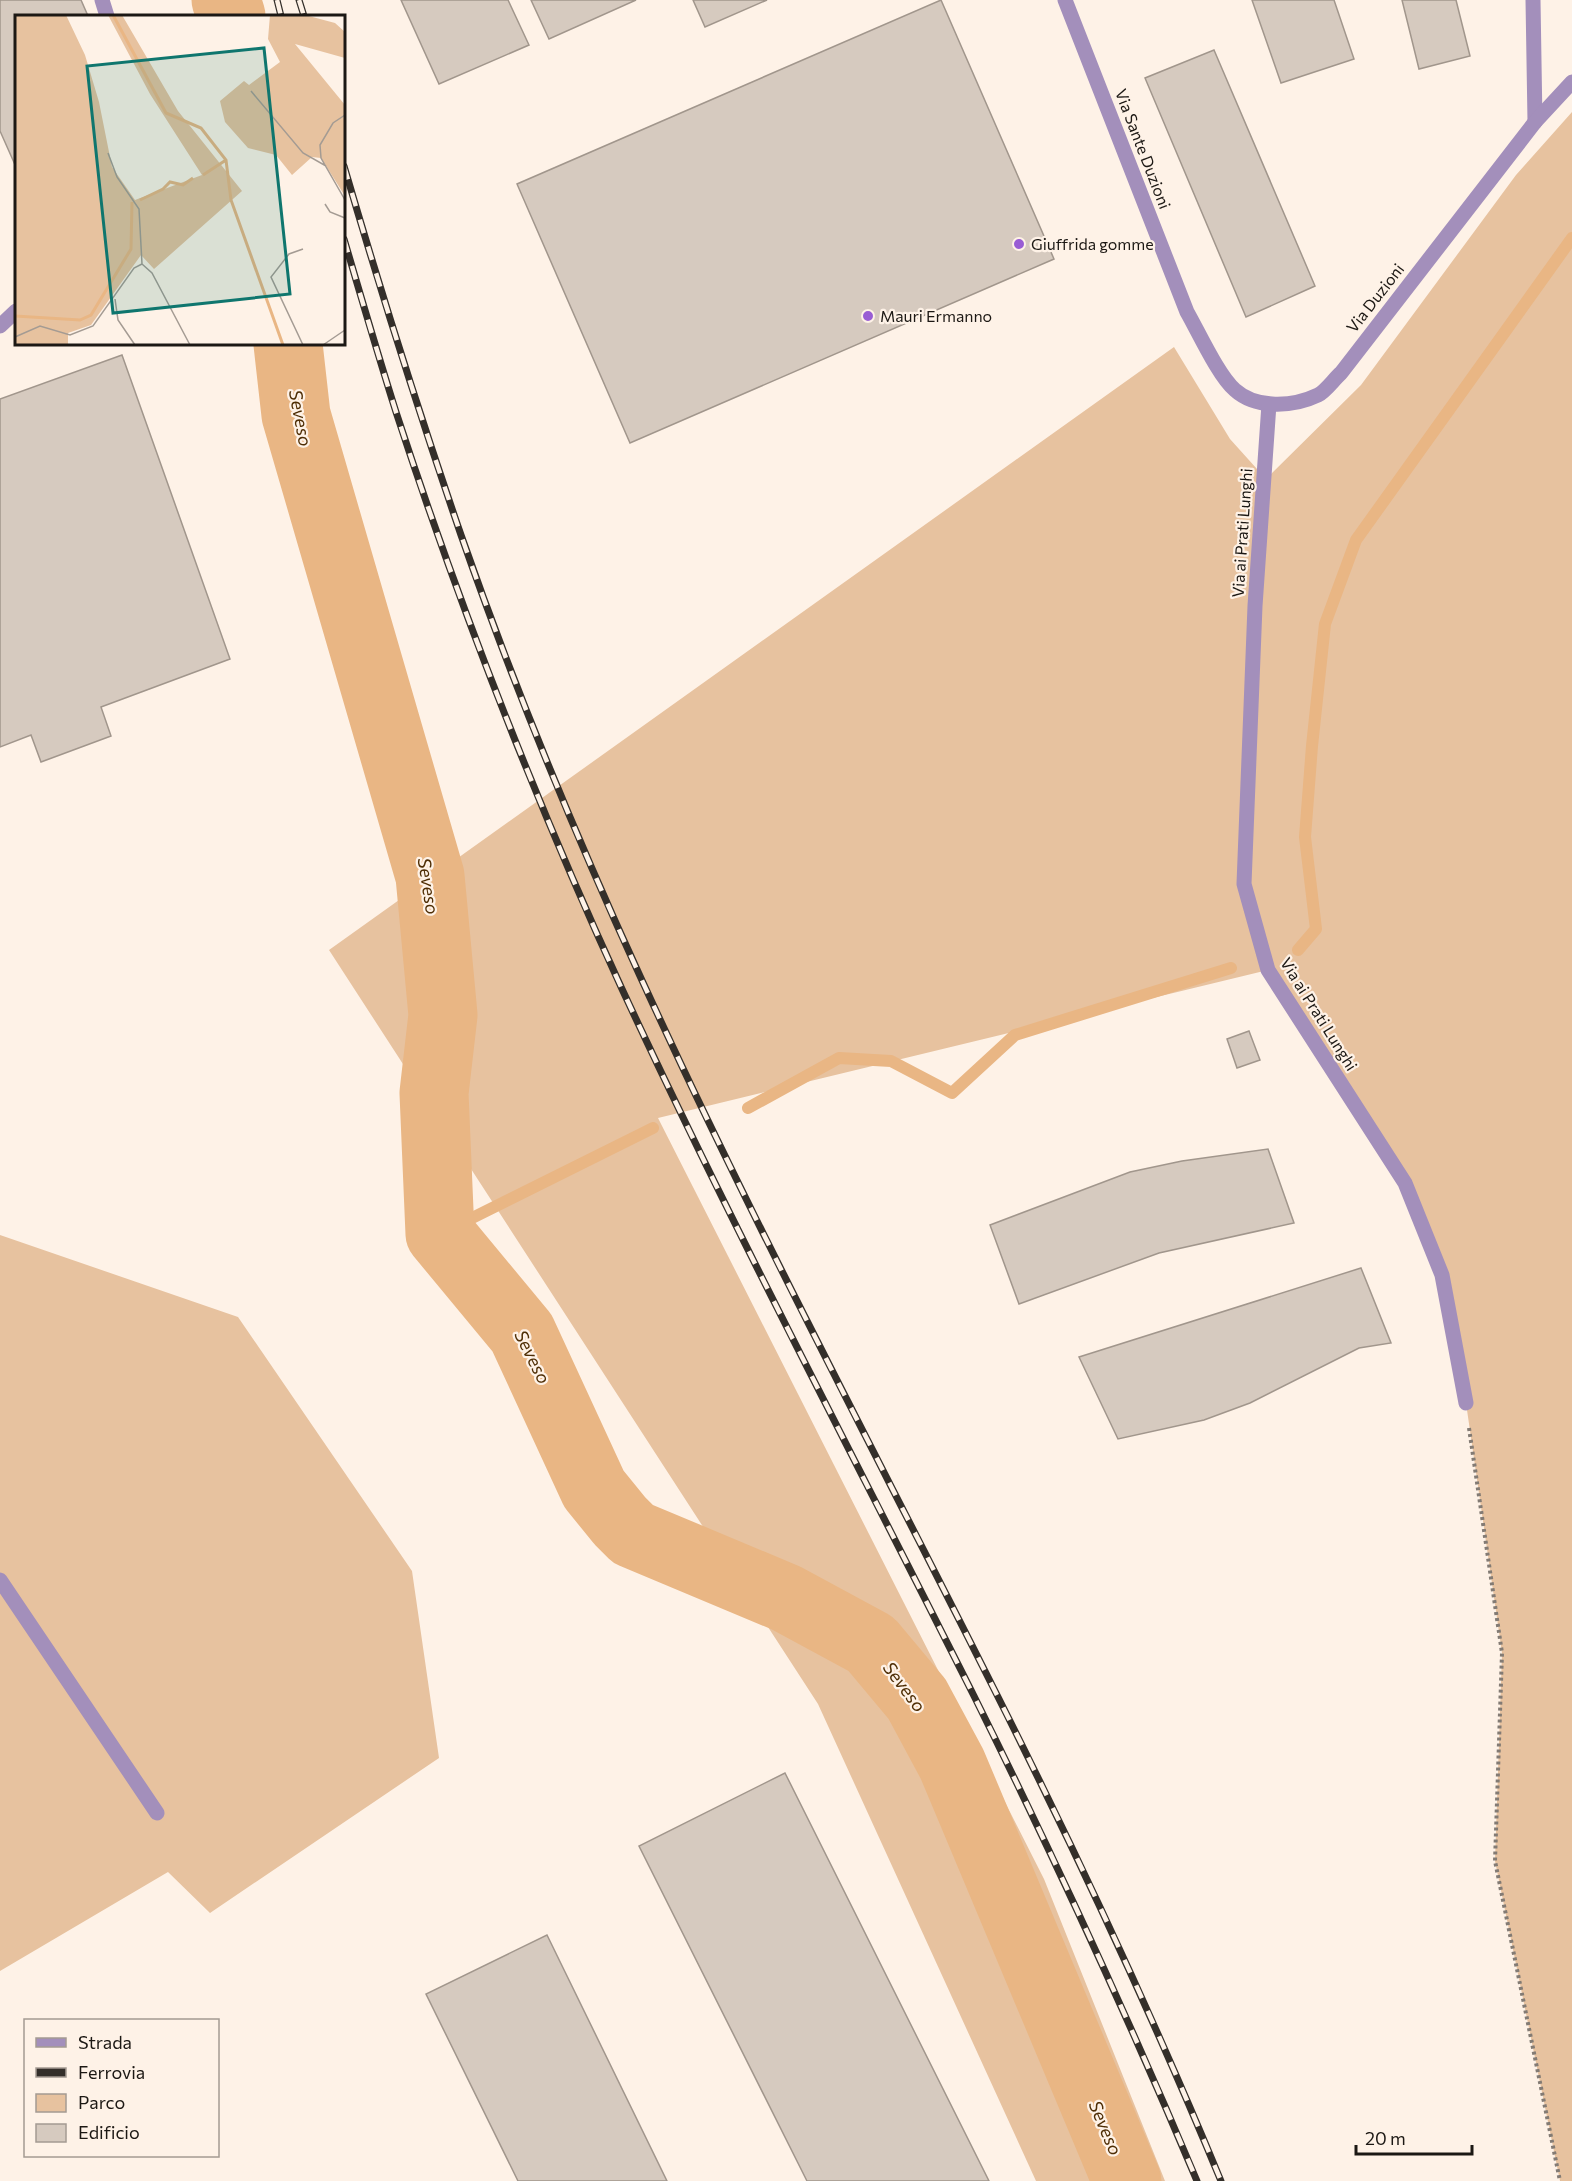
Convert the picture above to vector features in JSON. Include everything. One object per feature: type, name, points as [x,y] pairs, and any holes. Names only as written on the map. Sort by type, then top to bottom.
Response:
[{"type":"street","points":[[102,0],[107,15]]},
{"type":"street","name":"Via Sante Duzioni","points":[[1065,0],[1187,312]]},
{"type":"street","points":[[1533,0],[1534,122]]},
{"type":"street","name":"Via Duzioni","points":[[1187,312],[1234,390],[1251,401],[1269,404],[1291,403],[1320,394],[1341,373],[1534,122],[1572,82]]},
{"type":"street","points":[[0,326],[15,312]]},
{"type":"street","name":"Via ai Prati Lunghi","points":[[1269,404],[1255,606],[1244,884],[1268,970],[1405,1183],[1442,1275],[1466,1403]]},
{"type":"street","points":[[0,1580],[157,1813]]},
{"type":"path","points":[[1466,1403],[1502,1653],[1495,1861],[1560,2181]]},
{"type":"green space","points":[[1572,112],[1572,2181],[1560,2181],[1495,1861],[1502,1653],[1466,1403],[1442,1275],[1405,1183],[1268,970],[658,1118],[1044,1879],[1165,2181],[1036,2181],[818,1704],[329,950],[1174,347],[1230,439],[1266,479],[1361,385],[1516,175]]},
{"type":"green space","points":[[0,1235],[238,1317],[412,1571],[439,1758],[210,1913],[168,1872],[0,1971]]},
{"type":"building","points":[[0,0],[81,0],[88,15],[15,15],[15,165],[0,131]]},
{"type":"building","points":[[401,0],[508,0],[529,45],[439,84]]},
{"type":"building","points":[[531,0],[636,0],[549,39]]},
{"type":"building","points":[[693,0],[767,0],[705,27]]},
{"type":"building","points":[[941,0],[1054,259],[630,443],[517,184]]},
{"type":"building","points":[[1252,0],[1334,0],[1354,59],[1281,83]]},
{"type":"building","points":[[1402,0],[1456,0],[1470,56],[1419,69]]},
{"type":"building","points":[[1214,50],[1315,286],[1246,317],[1145,78]]},
{"type":"building","points":[[122,355],[230,659],[101,707],[111,736],[41,762],[31,735],[0,747],[0,399]]},
{"type":"building","points":[[1249,1031],[1260,1060],[1237,1068],[1227,1039]]},
{"type":"building","points":[[1268,1149],[1294,1223],[1159,1253],[1019,1304],[990,1225],[1130,1172],[1182,1161]]},
{"type":"building","points":[[1361,1268],[1391,1343],[1359,1348],[1250,1403],[1204,1420],[1118,1439],[1079,1357]]},
{"type":"building","points":[[785,1773],[989,2181],[807,2181],[639,1846]]},
{"type":"building","points":[[547,1935],[667,2181],[518,2181],[426,1994]]},
{"type":"waterway","name":"Seveso","points":[[226,0],[231,15]]},
{"type":"waterway","points":[[1298,950],[1316,929],[1305,837],[1325,624],[1356,540],[1572,238]]},
{"type":"waterway","name":"Seveso","points":[[288,345],[296,415],[430,876],[443,1015],[434,1093],[440,1234],[522,1333],[594,1489],[633,1534],[786,1598],[871,1644],[917,1699],[952,1764],[1127,2181]]},
{"type":"waterway","points":[[748,1108],[839,1058],[891,1061],[952,1093],[1015,1035],[1231,968]]},
{"type":"waterway","points":[[440,1234],[653,1128]]},
{"type":"railway","points":[[277,0],[281,15]]},
{"type":"railway","points":[[299,0],[304,15]]},
{"type":"railway","points":[[345,169],[400,351],[461,535],[523,702],[592,867],[640,976],[725,1156],[1054,1810],[1168,2056],[1221,2181]]},
{"type":"railway","points":[[345,242],[396,412],[446,559],[501,704],[590,919],[707,1167],[974,1696],[1032,1816],[1117,1997],[1197,2181]]},
{"type":"place","name":"Giuffrida gomme","points":[[1019,244]]},
{"type":"place","name":"Mauri Ermanno","points":[[868,316]]}]
